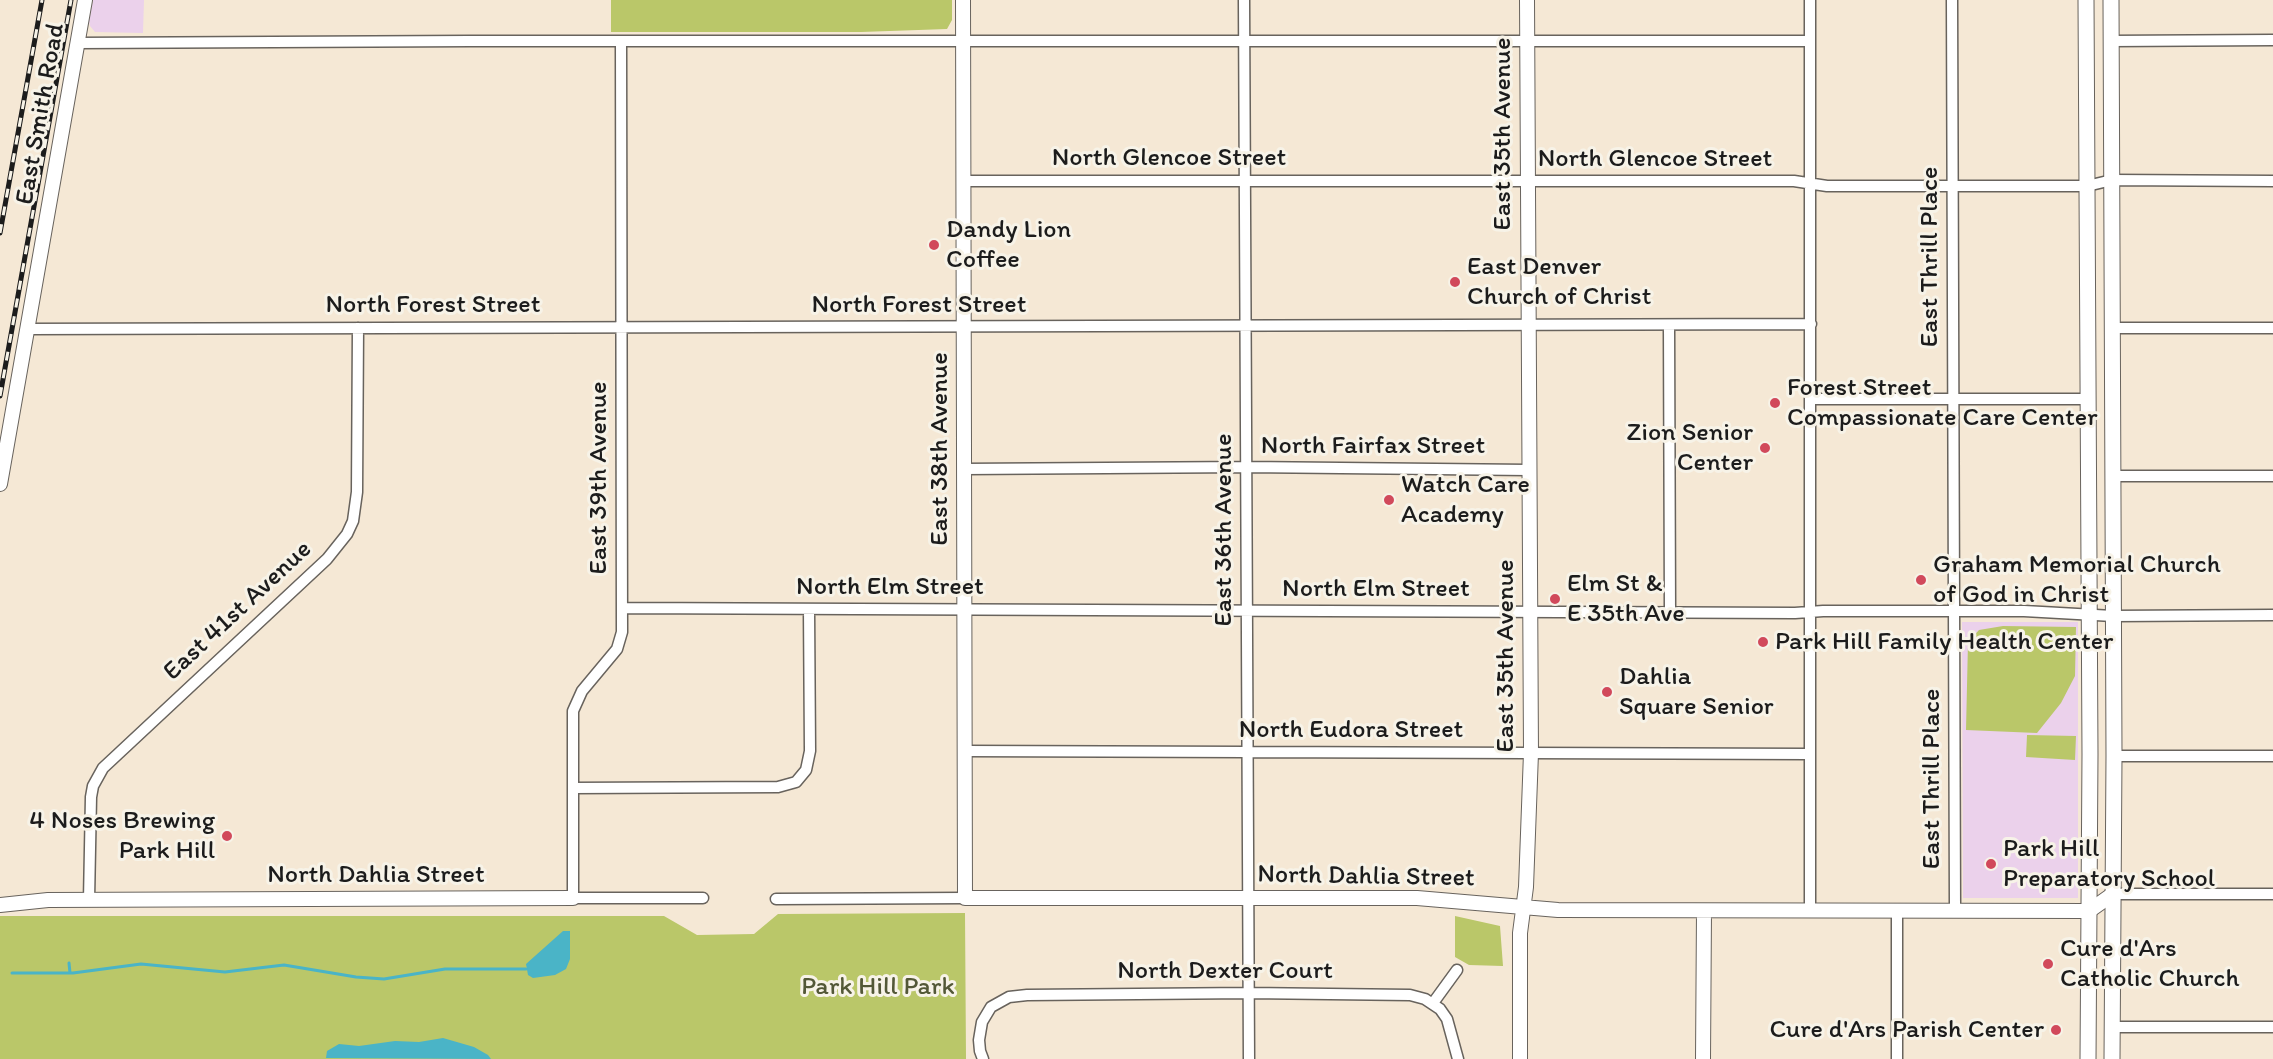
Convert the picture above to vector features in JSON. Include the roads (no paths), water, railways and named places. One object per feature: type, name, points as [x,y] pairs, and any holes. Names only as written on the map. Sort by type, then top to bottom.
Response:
[{"type":"main road","points":[[2085,0],[2089,613],[2088,1059]]},
{"type":"main road","points":[[2111,0],[2113,894],[2117,1027],[2112,1059]]},
{"type":"street","name":"East Smith Road","points":[[0,484],[85,0]]},
{"type":"street","name":"East 38th Avenue","points":[[963,0],[965,898]]},
{"type":"street","name":"East 36th Avenue","points":[[1244,0],[1249,1059]]},
{"type":"street","name":"East 35th Avenue","points":[[1520,1059],[1520,933],[1528,854],[1531,753],[1527,0]]},
{"type":"street","points":[[1810,0],[1810,910]]},
{"type":"street","name":"East Thrill Place","points":[[1952,0],[1954,611],[1960,910]]},
{"type":"street","points":[[2110,41],[2273,40]]},
{"type":"street","name":"East 39th Avenue","points":[[573,898],[573,711],[582,691],[617,649],[622,632],[621,41]]},
{"type":"street","points":[[77,43],[1810,41]]},
{"type":"street","name":"North Glencoe Street","points":[[963,181],[1794,181],[1827,186],[2087,186],[2112,180],[2273,181]]},
{"type":"street","name":"North Forest Street","points":[[28,329],[1811,324]]},
{"type":"street","points":[[1669,325],[1670,613]]},
{"type":"street","points":[[2112,327],[2273,328]]},
{"type":"street","name":"East 41st Avenue","points":[[89,900],[91,797],[93,786],[103,768],[327,559],[347,534],[353,521],[357,492],[358,328]]},
{"type":"street","points":[[1811,399],[2087,399]]},
{"type":"street","name":"North Fairfax Street","points":[[964,469],[1247,467],[1529,470]]},
{"type":"street","points":[[2113,476],[2273,476]]},
{"type":"street","name":"North Elm Street","points":[[622,608],[1670,613],[1954,611],[2089,613],[2114,616],[2273,615]]},
{"type":"street","points":[[573,788],[778,787],[796,782],[806,770],[810,751],[809,609]]},
{"type":"street","name":"North Eudora Street","points":[[965,751],[1809,754]]},
{"type":"street","points":[[2114,756],[2273,756]]},
{"type":"street","points":[[2089,911],[2113,894],[2273,894]]},
{"type":"street","name":"North Dahlia Street","points":[[0,896],[48,900],[703,898]]},
{"type":"street","name":"North Dahlia Street","points":[[776,899],[1430,898],[1558,910],[2089,911]]},
{"type":"street","name":"North Dahlia Street","points":[[0,905],[48,900]]},
{"type":"street","points":[[1703,1059],[1704,911]]},
{"type":"street","points":[[1897,911],[1897,1059]]},
{"type":"street","points":[[1457,970],[1433,1003],[1447,1019],[1458,1059]]},
{"type":"street","name":"North Dexter Court","points":[[983,1059],[980,1052],[980,1027],[987,1012],[1009,997],[1249,993],[1410,995],[1433,1003]]},
{"type":"street","points":[[2117,1027],[2273,1027]]},
{"type":"water","points":[[563,931],[570,931],[570,959],[566,969],[555,975],[533,978],[528,975],[526,964]]},
{"type":"water","points":[[443,1038],[474,1047],[491,1059],[326,1058],[327,1051],[339,1044],[359,1046]]},
{"type":"waterway","points":[[69,963],[70,973]]},
{"type":"waterway","points":[[12,973],[73,973],[141,964],[225,972],[284,965],[356,977],[384,979],[445,969],[526,969]]},
{"type":"railway","points":[[0,233],[42,0]]},
{"type":"railway","points":[[0,396],[71,0]]},
{"type":"place","name":"Dandy Lion Coffee","points":[[934,245]]},
{"type":"place","name":"East Denver Church of Christ","points":[[1455,282]]},
{"type":"place","name":"Forest Street Compassionate Care Center","points":[[1775,403]]},
{"type":"place","name":"Zion Senior Center","points":[[1765,448]]},
{"type":"place","name":"Watch Care Academy","points":[[1389,500]]},
{"type":"place","name":"Graham Memorial Church of God in Christ","points":[[1921,580]]},
{"type":"place","name":"Elm St & E 35th Ave","points":[[1555,599]]},
{"type":"place","name":"Park Hill Family Health Center","points":[[1763,642]]},
{"type":"place","name":"Dahlia Square Senior","points":[[1607,692]]},
{"type":"place","name":"4 Noses Brewing Park Hill","points":[[227,836]]},
{"type":"place","name":"Park Hill Preparatory School","points":[[1991,864]]},
{"type":"place","name":"Cure d'Ars Catholic Church","points":[[2048,964]]},
{"type":"place","name":"Cure d'Ars Parish Center","points":[[2056,1030]]},
{"type":"park label","name":"Park Hill Park","points":[[878,987]]}]
